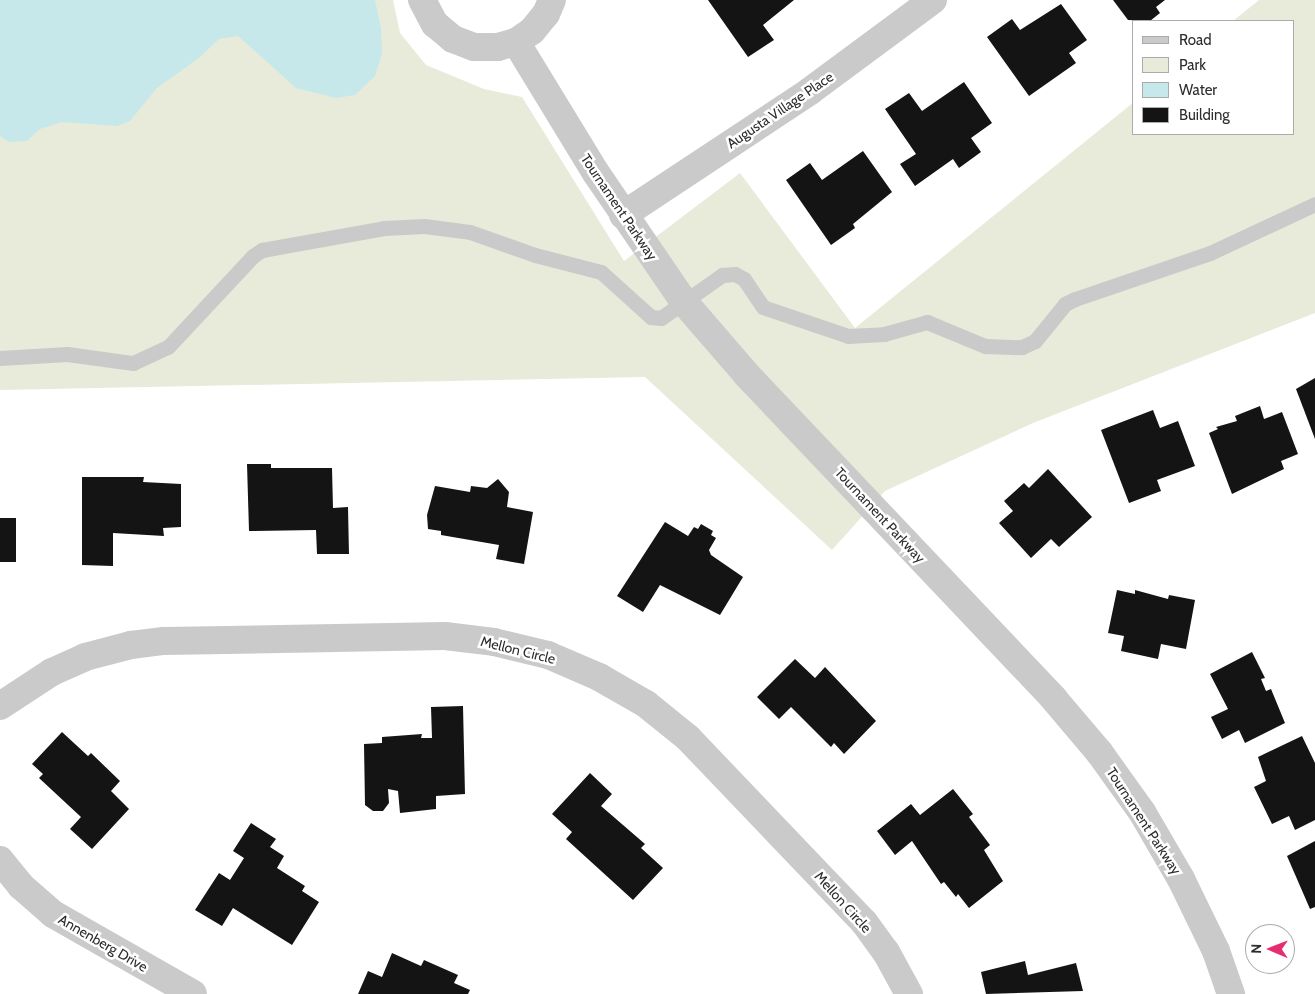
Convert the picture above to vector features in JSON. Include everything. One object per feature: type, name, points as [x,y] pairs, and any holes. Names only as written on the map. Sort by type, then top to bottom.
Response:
[{"type":"street","points":[[422,0],[435,24],[453,39],[474,47],[498,47],[516,42],[532,32],[546,14],[552,0]]},
{"type":"street","name":"Augusta Village Place","points":[[623,214],[810,91],[934,0]]},
{"type":"street","name":"Tournament Parkway","points":[[516,42],[623,214],[684,302],[754,383],[1054,699],[1099,752],[1142,812],[1181,879],[1216,951],[1231,994]]},
{"type":"street","name":"Mellon Circle","points":[[0,706],[52,672],[85,657],[131,645],[164,641],[445,636],[494,642],[548,655],[600,676],[646,704],[688,738],[864,922],[886,952],[908,994]]},
{"type":"street","name":"Annenberg Drive","points":[[0,860],[22,886],[53,914],[193,994]]},
{"type":"lane","points":[[0,358],[66,354],[133,363],[168,347],[253,256],[262,250],[384,228],[443,227],[470,232],[535,255],[589,267],[612,278],[651,317],[661,318],[684,302],[698,289],[722,275],[735,274],[744,279],[763,307],[848,336],[884,334],[927,322],[985,346],[1022,347],[1035,342],[1065,304],[1075,299],[1210,253],[1315,204]]},
{"type":"green space","points":[[0,0],[393,0],[400,33],[426,65],[484,89],[522,97],[624,261],[740,173],[855,328],[1132,104],[1132,135],[1295,135],[1295,20],[1234,20],[1259,0],[1315,0],[1315,313],[1033,423],[885,491],[832,550],[645,377],[0,390]]},
{"type":"water","points":[[0,0],[375,0],[381,28],[382,53],[375,76],[355,95],[336,98],[296,88],[238,36],[219,39],[199,58],[157,88],[130,121],[117,126],[61,122],[40,129],[27,141],[9,142],[0,136]]},
{"type":"building","points":[[708,0],[794,0],[763,25],[774,40],[748,57]]},
{"type":"building","points":[[1113,0],[1165,0],[1156,7],[1160,13],[1151,20],[1128,20]]},
{"type":"building","points":[[1061,4],[1087,40],[1069,53],[1076,63],[1029,96],[987,37],[1012,19],[1020,30]]},
{"type":"building","points":[[964,82],[992,123],[971,138],[981,152],[959,168],[953,159],[915,186],[900,164],[916,154],[885,109],[909,93],[922,111]]},
{"type":"building","points":[[863,151],[892,192],[853,224],[855,228],[831,245],[786,180],[810,163],[822,180]]},
{"type":"building","points":[[1315,378],[1315,439],[1296,389]]},
{"type":"building","points":[[1260,406],[1264,419],[1282,412],[1298,454],[1281,461],[1284,469],[1232,494],[1209,433],[1218,429],[1216,427],[1237,421],[1235,416]]},
{"type":"building","points":[[1153,410],[1160,428],[1178,421],[1195,466],[1157,480],[1161,491],[1129,503],[1101,430]]},
{"type":"building","points":[[247,464],[271,464],[271,468],[332,468],[333,508],[348,507],[349,554],[317,554],[316,530],[249,531]]},
{"type":"building","points":[[1048,469],[1092,517],[1059,547],[1051,539],[1031,558],[999,523],[1013,511],[1004,501],[1024,483],[1029,488]]},
{"type":"building","points":[[82,477],[144,477],[143,482],[181,484],[181,527],[163,528],[164,536],[113,533],[113,566],[82,565]]},
{"type":"building","points":[[498,479],[509,492],[507,507],[533,512],[524,564],[496,559],[499,545],[441,535],[441,531],[428,529],[427,515],[435,486],[470,492],[471,486],[487,488]]},
{"type":"building","points":[[0,518],[16,518],[16,562],[0,562]]},
{"type":"building","points":[[665,522],[688,536],[694,527],[698,529],[701,524],[713,531],[711,535],[716,538],[709,550],[711,555],[743,577],[720,615],[660,585],[643,612],[617,596]]},
{"type":"building","points":[[1117,590],[1135,594],[1135,590],[1168,599],[1169,595],[1195,600],[1186,649],[1161,644],[1158,659],[1121,651],[1124,636],[1108,633]]},
{"type":"building","points":[[1252,652],[1265,678],[1261,679],[1266,691],[1271,689],[1285,723],[1245,743],[1239,730],[1222,739],[1211,717],[1228,709],[1210,674]]},
{"type":"building","points":[[795,659],[815,678],[825,667],[876,721],[844,754],[834,743],[831,747],[791,707],[779,719],[757,697]]},
{"type":"building","points":[[463,706],[465,794],[436,796],[436,809],[400,813],[398,791],[388,789],[389,803],[383,811],[373,811],[365,805],[364,744],[382,743],[382,737],[422,734],[421,738],[432,738],[431,707]]},
{"type":"building","points":[[62,732],[88,756],[91,753],[120,781],[111,791],[129,809],[92,849],[70,829],[81,817],[39,778],[43,774],[32,764]]},
{"type":"building","points":[[1302,736],[1315,763],[1315,820],[1295,830],[1289,816],[1272,824],[1254,787],[1266,781],[1258,757]]},
{"type":"building","points":[[590,773],[612,794],[601,806],[645,844],[641,848],[663,868],[633,900],[566,839],[572,832],[552,814]]},
{"type":"building","points":[[953,789],[973,814],[969,817],[990,845],[984,850],[1003,881],[969,908],[958,894],[956,897],[944,882],[941,884],[912,841],[895,855],[877,831],[911,804],[920,815]]},
{"type":"building","points":[[251,823],[276,839],[270,847],[284,856],[277,868],[305,886],[302,891],[319,902],[292,945],[233,908],[222,926],[195,910],[219,873],[230,880],[244,858],[233,851]]},
{"type":"building","points":[[1315,841],[1315,907],[1310,909],[1287,856]]},
{"type":"building","points":[[392,953],[421,966],[424,960],[458,975],[454,983],[470,990],[468,994],[358,994],[368,971],[382,977]]},
{"type":"building","points":[[1025,961],[1028,975],[1076,963],[1083,991],[986,994],[981,972]]}]
